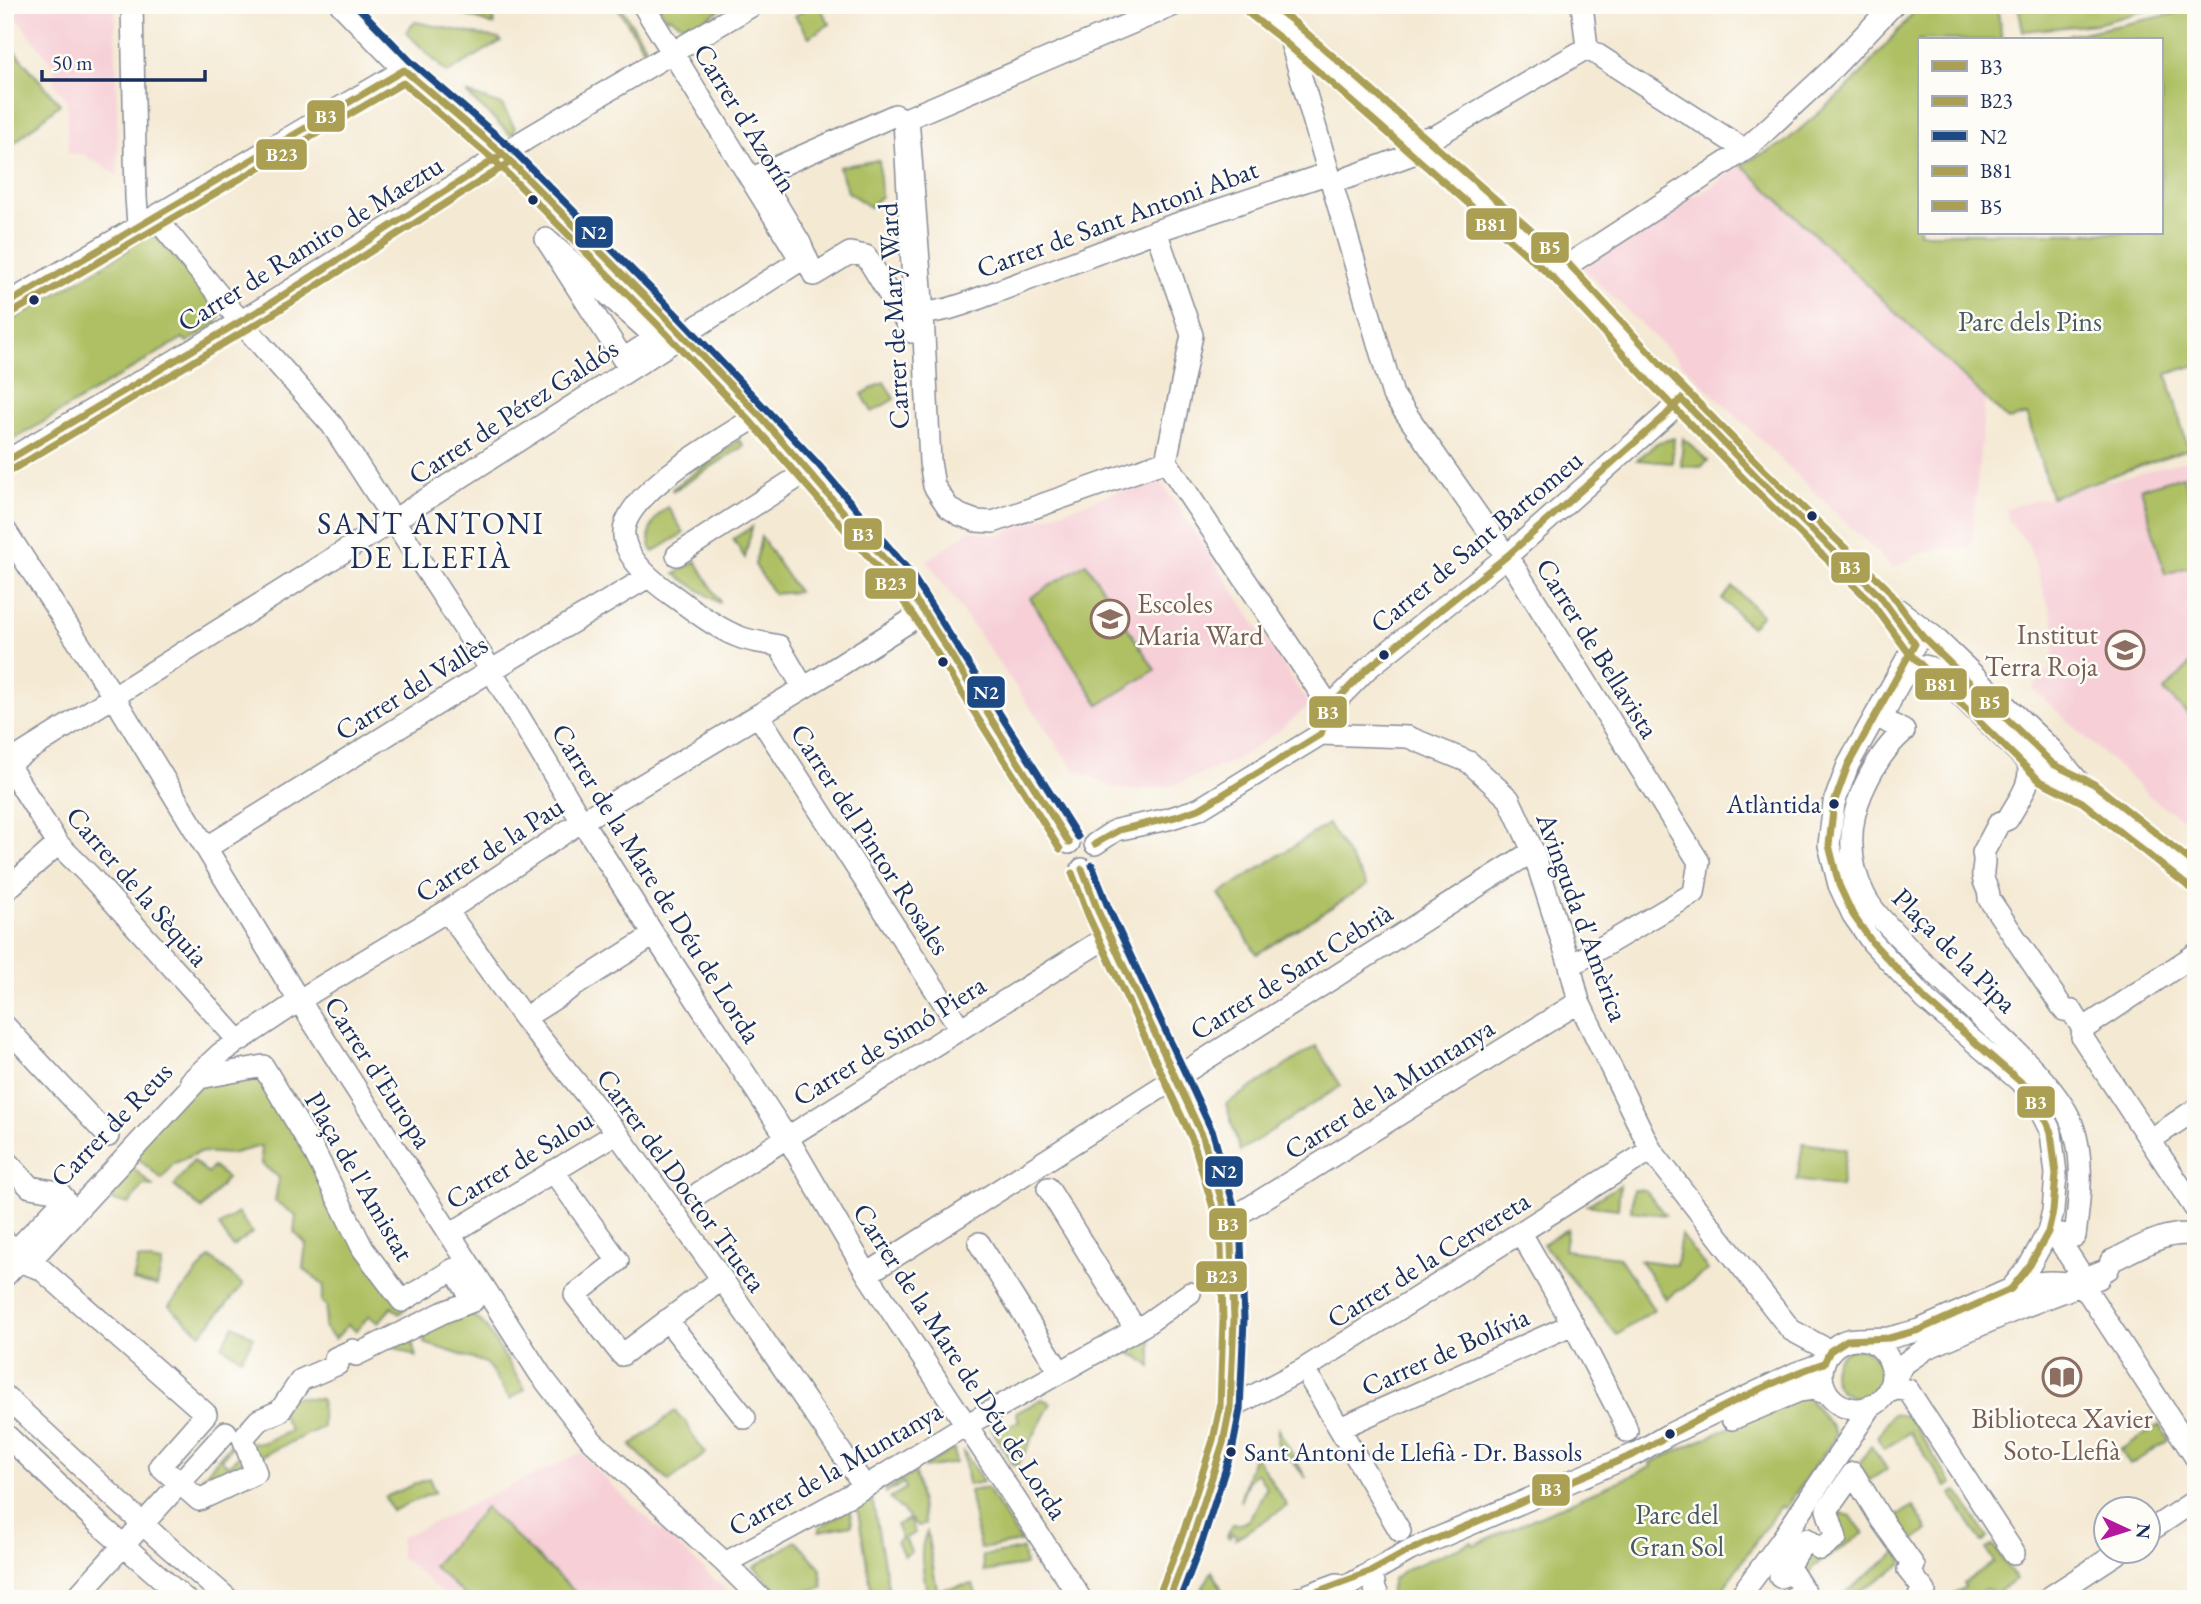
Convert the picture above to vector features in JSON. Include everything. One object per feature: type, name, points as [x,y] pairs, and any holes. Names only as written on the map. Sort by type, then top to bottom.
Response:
[{"type":"street","points":[[132,5],[136,197],[147,221]]},
{"type":"street","points":[[341,5],[404,70],[503,154],[683,336],[809,470],[901,578],[1069,843]]},
{"type":"street","name":"Carrer d'Azorín","points":[[643,5],[801,260]]},
{"type":"street","name":"Carrer de Ramiro de Maeztu","points":[[5,462],[240,321],[503,154],[753,5]]},
{"type":"street","points":[[767,186],[903,121],[1174,5]]},
{"type":"street","points":[[1255,5],[1287,30],[1560,270],[1650,368],[1758,478],[2056,770],[2196,879]]},
{"type":"street","points":[[1582,5],[1587,48],[1745,150]]},
{"type":"street","points":[[1560,270],[1745,150],[1829,72],[1893,5]]},
{"type":"street","name":"Carrer de Bellavista","points":[[1287,30],[1338,176],[1393,395],[1507,556],[1699,862],[1694,893],[1570,966]]},
{"type":"street","name":"Carrer de Sant Antoni Abat","points":[[923,314],[964,304],[1156,231],[1338,176],[1419,145],[1587,48]]},
{"type":"street","points":[[5,305],[404,70]]},
{"type":"street","points":[[895,115],[904,120],[915,319],[912,332],[866,256],[850,253],[814,275],[800,243],[767,186],[759,175],[895,115]]},
{"type":"street","name":"Carrer de Mary Ward","points":[[903,121],[923,314],[930,462],[934,486],[948,507],[976,521],[993,522],[1166,461]]},
{"type":"street","name":"Carrer de la Mare de Déu de Lorda","points":[[147,221],[332,425],[491,670],[654,935],[787,1138],[867,1273],[1081,1599]]},
{"type":"street","points":[[1156,231],[1192,335],[1166,461],[1329,707]]},
{"type":"street","points":[[546,239],[652,334],[648,343],[623,359],[546,239]]},
{"type":"street","name":"Carrer de Pérez Galdós","points":[[6,763],[395,520],[801,260]]},
{"type":"street","name":"Carrer de Sant Bartomeu","points":[[1321,734],[1329,707],[1367,669],[1507,556],[1681,399]]},
{"type":"street","points":[[759,415],[659,481],[633,509],[625,525],[624,536],[630,553],[714,625],[743,638],[779,646],[803,687]]},
{"type":"street","points":[[677,555],[809,470]]},
{"type":"street","name":"Carrer d'Europa","points":[[5,530],[114,697],[299,1000],[540,1374],[592,1441],[761,1599]]},
{"type":"street","name":"Carrer del Vallès","points":[[206,848],[491,670],[654,573]]},
{"type":"street","name":"Carrer de la Pau","points":[[299,1000],[447,911],[582,821],[924,612]]},
{"type":"street","points":[[1924,640],[1848,765],[1834,803],[1829,845],[1839,885],[1853,915],[1872,942],[1926,1000],[2030,1090],[2051,1132],[2056,1174],[2048,1232],[2030,1265],[2011,1289]]},
{"type":"street","name":"Plaça de la Pipa","points":[[2196,1210],[2082,1037],[2084,1029],[2072,1011],[2064,1010],[1989,899],[1990,890],[1983,878],[1986,863],[1983,853],[1999,822],[2008,819],[2024,791],[2029,777],[2026,761],[1935,670],[1924,665],[1913,667],[1904,676],[1882,719],[1904,731],[1878,761],[1854,812],[1854,866],[1862,892],[1917,957],[2035,1069],[2066,1112],[2077,1143],[2080,1185],[2075,1236],[2060,1234],[2059,1241],[2081,1274],[2088,1277],[2108,1269],[2110,1261],[2163,1238],[2179,1234],[2196,1236]]},
{"type":"street","name":"Carrer del Pintor Rosales","points":[[758,715],[960,1028]]},
{"type":"street","points":[[1096,844],[1116,830],[1199,809],[1321,734]]},
{"type":"street","name":"Avinguda d'Amèrica","points":[[1321,734],[1408,737],[1469,762],[1509,799],[1533,851],[1579,1002],[1651,1150],[1791,1330],[1827,1357]]},
{"type":"street","name":"Carrer de la Sèquia","points":[[6,763],[58,844],[91,877],[235,1044]]},
{"type":"street","points":[[2056,770],[2037,780],[1996,851],[1990,863],[1989,877],[1993,890],[2196,1190]]},
{"type":"street","points":[[1081,836],[1096,844],[1096,860],[1089,867],[1082,869],[1068,861],[1066,852],[1074,838],[1081,836]]},
{"type":"street","points":[[5,891],[58,844]]},
{"type":"street","name":"Carrer de Sant Cebrià","points":[[867,1273],[1533,851]]},
{"type":"street","points":[[1082,869],[1098,911],[1203,1137],[1227,1219],[1234,1299],[1234,1365],[1230,1408],[1223,1443],[1169,1599]]},
{"type":"street","name":"Carrer del Doctor Trueta","points":[[447,911],[524,1018],[617,1133],[722,1279],[865,1488]]},
{"type":"street","points":[[524,1018],[654,935]]},
{"type":"street","name":"Carrer de Simó Piera","points":[[699,1193],[1110,935]]},
{"type":"street","points":[[2087,1027],[2196,954]]},
{"type":"street","name":"Carrer de Reus","points":[[5,1276],[194,1078],[221,1053],[299,1000]]},
{"type":"street","name":"Carrer de la Muntanya","points":[[1227,1219],[1248,1209],[1579,1002]]},
{"type":"street","points":[[5,1026],[108,1136]]},
{"type":"street","name":"Plaça de l'Amistat","points":[[263,1066],[315,1153],[363,1249],[402,1301],[454,1269],[472,1301],[356,1355],[354,1350],[335,1358],[338,1363],[301,1380],[280,1411],[259,1420],[243,1438],[256,1473],[199,1500],[180,1484],[160,1466],[206,1414],[41,1269],[27,1264],[202,1075],[205,1077],[263,1066]]},
{"type":"street","points":[[2159,1134],[2196,1109]]},
{"type":"street","name":"Carrer de Salou","points":[[450,1234],[617,1133]]},
{"type":"street","name":"Carrer de la Cervereta","points":[[1230,1408],[1304,1369],[1651,1150]]},
{"type":"street","points":[[5,1160],[30,1187],[59,1192],[65,1199],[15,1251],[5,1241]]},
{"type":"street","points":[[553,1171],[618,1261],[575,1296],[622,1355],[722,1279]]},
{"type":"street","points":[[1048,1188],[1141,1327]]},
{"type":"street","points":[[2048,1232],[2056,1262],[2067,1276],[2089,1294],[2196,1458]]},
{"type":"street","points":[[1526,1242],[1573,1324],[1627,1432]]},
{"type":"street","points":[[979,1243],[1060,1372]]},
{"type":"street","points":[[1738,1599],[1905,1363],[1927,1348],[2178,1244],[2196,1248]]},
{"type":"street","points":[[1325,1599],[1410,1550],[1635,1454],[1827,1357],[1838,1344],[1858,1339],[1889,1338],[1919,1330],[2011,1289],[2047,1280],[2080,1286]]},
{"type":"street","name":"Carrer de la Muntanya","points":[[725,1563],[865,1488],[967,1425],[1141,1327],[1190,1293]]},
{"type":"street","points":[[667,1320],[745,1418]]},
{"type":"street","name":"Carrer de Bolívia","points":[[1340,1428],[1573,1324]]},
{"type":"street","points":[[1791,1330],[1796,1373]]},
{"type":"street","points":[[1858,1339],[1868,1340],[1878,1346],[1890,1364],[1892,1374],[1882,1395]]},
{"type":"street","points":[[1827,1357],[1822,1375],[1828,1394]]},
{"type":"street","points":[[1312,1382],[1400,1531]]},
{"type":"street","points":[[1635,1454],[1671,1447],[1799,1391],[1813,1390],[1828,1394],[1848,1408],[1860,1409],[1882,1395],[1898,1389],[1908,1390],[2014,1552]]},
{"type":"street","points":[[5,1396],[228,1599]]},
{"type":"street","points":[[75,1599],[226,1432]]},
{"type":"street","points":[[5,1434],[124,1546],[186,1599]]},
{"type":"street","points":[[1795,1599],[1794,1597],[1804,1591],[1792,1572],[1780,1577],[1807,1539],[1820,1549],[1836,1538],[1827,1510],[1853,1473],[1914,1566],[1909,1570],[1925,1591],[1919,1596],[1922,1599]]},
{"type":"street","points":[[2162,1523],[2196,1500]]},
{"type":"street","points":[[2055,1594],[2098,1566]]},
{"type":"street","points":[[1296,1599],[1372,1571]]},
{"type":"street","points":[[1372,1571],[1380,1599]]},
{"type":"shaded area","points":[[6,5],[115,5],[118,176],[83,154],[68,154],[67,101],[55,85],[54,66]]},
{"type":"shaded area","points":[[1741,164],[1985,399],[1971,549],[1939,549],[1920,554],[1893,568],[1582,267],[1710,188]]},
{"type":"shaded area","name":"Institut Terra Roja","points":[[2196,458],[2196,828],[2154,800],[2032,688],[2051,668],[2057,632],[2029,545],[2008,520],[2006,508]]},
{"type":"shaded area","name":"Escoles Maria Ward","points":[[1158,477],[1309,705],[1276,733],[1236,760],[1174,785],[1134,790],[1114,788],[1073,768],[927,561],[970,530],[996,535]]},
{"type":"shaded area","points":[[581,1453],[609,1483],[736,1599],[449,1599],[400,1556],[400,1538]]},
{"type":"green space","points":[[437,5],[481,5],[492,11],[494,25]]},
{"type":"green space","points":[[616,5],[620,5],[646,47],[644,56],[644,50]]},
{"type":"green space","points":[[658,5],[720,5],[721,9],[689,29],[670,17],[666,18]]},
{"type":"green space","points":[[812,5],[818,5],[830,24],[809,37],[795,16]]},
{"type":"green space","name":"Parc dels Pins","points":[[1920,5],[1997,5],[2002,38],[1918,38],[1918,234],[2162,234],[2162,38],[2058,38],[2173,14],[2196,5],[2196,365],[2167,374],[2188,449],[2051,497],[2027,415],[2008,420],[1741,164],[1783,144],[1853,83]]},
{"type":"green space","points":[[2018,5],[2165,5],[2097,24],[2023,31]]},
{"type":"green space","points":[[415,22],[501,41],[447,73],[406,32]]},
{"type":"green space","points":[[5,40],[60,104],[5,151]]},
{"type":"green space","points":[[466,93],[502,105],[515,128],[514,134],[510,134]]},
{"type":"green space","points":[[879,160],[881,196],[870,207],[848,192],[839,167]]},
{"type":"green space","points":[[149,233],[162,243],[218,307],[221,315],[216,324],[187,342],[183,338],[5,445],[5,325],[129,250],[126,245]]},
{"type":"green space","points":[[884,382],[894,399],[872,412],[862,394]]},
{"type":"green space","points":[[1674,438],[1672,463],[1637,460],[1657,443]]},
{"type":"green space","points":[[1683,438],[1708,461],[1701,467],[1681,466]]},
{"type":"green space","points":[[739,440],[744,446],[673,491],[672,489]]},
{"type":"green space","points":[[2183,476],[2196,519],[2196,565],[2165,574],[2141,488]]},
{"type":"green space","points":[[668,507],[684,533],[653,552],[649,539],[651,527]]},
{"type":"green space","points":[[752,527],[745,558],[733,539]]},
{"type":"green space","points":[[761,537],[798,592],[774,594],[755,565]]},
{"type":"green space","points":[[696,561],[720,602],[719,603],[675,574]]},
{"type":"green space","points":[[1086,563],[1155,670],[1099,705],[1030,598]]},
{"type":"green space","points":[[1733,587],[1762,615],[1751,627],[1722,599]]},
{"type":"green space","points":[[2196,658],[2196,722],[2164,691]]},
{"type":"green space","points":[[1328,824],[1367,885],[1257,954],[1219,894]]},
{"type":"green space","points":[[1316,1046],[1341,1086],[1240,1151],[1226,1104]]},
{"type":"green space","points":[[263,1066],[407,1307],[399,1314],[392,1307],[378,1323],[369,1316],[356,1331],[348,1325],[335,1339],[324,1327],[327,1307],[321,1301],[324,1286],[303,1268],[306,1244],[294,1232],[296,1216],[275,1201],[279,1178],[262,1164],[261,1146],[230,1154],[199,1152],[173,1164],[162,1179],[130,1152],[202,1075]]},
{"type":"green space","points":[[1803,1143],[1846,1149],[1841,1187],[1797,1180]]},
{"type":"green space","points":[[124,1160],[153,1186],[143,1185],[129,1204],[107,1199],[92,1216],[62,1226]]},
{"type":"green space","points":[[193,1161],[208,1173],[213,1167],[227,1178],[202,1209],[174,1186]]},
{"type":"green space","points":[[1620,1185],[1618,1209],[1587,1205]]},
{"type":"green space","points":[[1633,1189],[1645,1190],[1665,1215],[1631,1211]]},
{"type":"green space","points":[[238,1213],[252,1233],[233,1247],[219,1226]]},
{"type":"green space","points":[[1567,1229],[1564,1250],[1619,1257],[1654,1310],[1617,1335],[1543,1244]]},
{"type":"green space","points":[[1681,1235],[1708,1270],[1666,1299],[1640,1260],[1676,1265]]},
{"type":"green space","points":[[210,1257],[243,1285],[201,1334],[169,1306]]},
{"type":"green space","points":[[138,1259],[162,1263],[157,1286],[133,1281]]},
{"type":"green space","points":[[463,1313],[484,1324],[525,1389],[510,1399],[486,1363],[424,1343],[425,1338],[415,1335],[413,1346],[416,1357],[385,1343],[354,1347],[369,1331],[376,1338],[391,1322],[400,1329],[414,1314],[422,1320]]},
{"type":"green space","points":[[234,1325],[254,1337],[241,1358],[222,1346]]},
{"type":"green space","points":[[1151,1335],[1151,1367],[1139,1357],[1123,1351]]},
{"type":"green space","points":[[1857,1349],[1874,1356],[1881,1373],[1874,1390],[1857,1397],[1840,1390],[1833,1373],[1840,1356]]},
{"type":"green space","name":"Parc del Gran Sol","points":[[1800,1396],[1808,1398],[1833,1428],[1836,1434],[1834,1439],[1785,1508],[1780,1506],[1716,1599],[1393,1599],[1390,1592],[1393,1579],[1406,1569],[1472,1542],[1474,1545],[1651,1467],[1650,1463]]},
{"type":"green space","points":[[296,1397],[321,1399],[323,1427],[256,1459],[238,1441],[261,1443],[290,1431],[281,1412],[247,1421],[242,1416],[270,1403]]},
{"type":"green space","points":[[1042,1399],[1051,1403],[1018,1465],[1013,1465],[991,1428],[1003,1421],[1006,1427],[1019,1421],[1016,1413]]},
{"type":"green space","points":[[675,1411],[686,1421],[692,1435],[706,1453],[669,1482],[631,1446]]},
{"type":"green space","points":[[1892,1414],[1908,1416],[1952,1484],[1946,1487],[1910,1432],[1884,1449],[1877,1437]]},
{"type":"green space","points":[[2159,1425],[2169,1440],[2130,1465],[2120,1450]]},
{"type":"green space","points":[[1278,1429],[1306,1478],[1277,1443]]},
{"type":"green space","points":[[230,1445],[232,1447],[221,1459],[228,1466],[239,1455],[246,1464],[192,1489]]},
{"type":"green space","points":[[1871,1446],[1887,1469],[1868,1481],[1858,1465]]},
{"type":"green space","points":[[954,1449],[956,1463],[924,1468],[924,1466]]},
{"type":"green space","points":[[963,1450],[983,1482],[968,1485]]},
{"type":"green space","points":[[1254,1453],[1287,1506],[1235,1539],[1236,1535],[1231,1534],[1230,1538],[1227,1537],[1232,1524],[1240,1524],[1250,1517],[1267,1488],[1257,1473],[1248,1481],[1240,1502]]},
{"type":"green space","points":[[915,1472],[925,1525],[917,1526],[890,1498],[906,1488],[904,1483],[886,1493],[885,1490]]},
{"type":"green space","points":[[429,1478],[435,1492],[392,1511],[385,1497]]},
{"type":"green space","points":[[987,1488],[1021,1542],[980,1549],[969,1491]]},
{"type":"green space","points":[[1957,1491],[1988,1538],[1982,1543],[1951,1494]]},
{"type":"green space","points":[[872,1497],[890,1597],[873,1599],[857,1506]]},
{"type":"green space","points":[[1913,1506],[1928,1530],[1909,1543],[1893,1519]]},
{"type":"green space","points":[[1829,1507],[1851,1517],[1864,1533],[1813,1567],[1802,1587],[1792,1572],[1807,1539],[1836,1538]]},
{"type":"green space","points":[[485,1508],[576,1593],[570,1599],[469,1599],[433,1566]]},
{"type":"green space","points":[[850,1509],[852,1525],[819,1531],[819,1527]]},
{"type":"green space","points":[[909,1519],[915,1533],[905,1538],[911,1552],[904,1556],[897,1542],[902,1539],[896,1525]]},
{"type":"green space","points":[[927,1532],[937,1590],[973,1584],[977,1597],[951,1598],[934,1592],[927,1593],[922,1546]]},
{"type":"green space","points":[[796,1541],[820,1567],[823,1588],[782,1596],[754,1567]]},
{"type":"green space","points":[[1993,1545],[2016,1579],[1996,1593],[1986,1589],[1972,1599],[1947,1599],[1965,1587],[1963,1583],[1994,1562],[1986,1549]]},
{"type":"green space","points":[[1902,1548],[1903,1564],[1847,1599],[1837,1599]]},
{"type":"green space","points":[[1023,1549],[1025,1565],[984,1572],[982,1556]]},
{"type":"green space","points":[[1212,1571],[1227,1599],[1201,1599],[1202,1589]]},
{"type":"transit line","name":"N2","points":[[356,5],[411,62],[510,147],[674,312],[817,463],[910,572],[1078,837]]},
{"type":"transit line","name":"B5","points":[[1272,5],[1567,262],[1664,368],[1765,471],[1887,588],[1923,637],[2053,764],[2094,784],[2196,865]]},
{"type":"transit line","name":"B81","points":[[1248,13],[1280,38],[1553,278],[1649,382],[1751,486],[1872,603],[1908,652],[2040,781],[2082,802],[2189,887]]},
{"type":"transit line","name":"B3","points":[[5,305],[404,70],[503,154],[667,319],[759,415],[894,570],[924,612],[1069,843]]},
{"type":"transit line","name":"B23","points":[[10,314],[403,83],[496,162],[659,326],[751,422],[886,577],[915,618],[1060,849]]},
{"type":"transit line","name":"B3","points":[[5,462],[263,308],[503,154]]},
{"type":"transit line","name":"B23","points":[[10,471],[268,317],[509,163]]},
{"type":"transit line","name":"B3","points":[[1095,844],[1119,830],[1201,808],[1321,734],[1330,707],[1367,669],[1507,556],[1681,399],[1880,596],[1915,644],[1848,765],[1834,803],[1829,845],[1839,885],[1853,915],[1872,942],[1926,1000],[2030,1090],[2051,1132],[2056,1174],[2048,1232],[2030,1265],[2011,1289],[1919,1330],[1889,1338],[1847,1340],[1830,1351],[1824,1363],[1728,1404],[1635,1454],[1410,1550],[1372,1571],[1297,1599]]},
{"type":"transit line","name":"N2","points":[[1092,865],[1108,907],[1213,1133],[1237,1216],[1241,1243],[1244,1319],[1240,1410],[1233,1446],[1180,1599]]},
{"type":"transit line","name":"B3","points":[[1082,869],[1098,911],[1203,1137],[1227,1219],[1231,1245],[1234,1319],[1230,1408],[1223,1443],[1169,1599]]},
{"type":"transit line","name":"B23","points":[[1072,873],[1088,915],[1193,1141],[1217,1221],[1221,1246],[1223,1319],[1220,1407],[1213,1440],[1183,1533],[1159,1595]]},
{"type":"place","name":"Escoles Maria Ward","points":[[1110,619]]},
{"type":"place","name":"Institut Terra Roja","points":[[2125,650]]},
{"type":"place","name":"Atlàntida","points":[[1834,804]]},
{"type":"place","name":"Biblioteca Xavier Soto-Llefià","points":[[2062,1377]]},
{"type":"place","name":"Sant Antoni de Llefià - Dr. Bassols","points":[[1231,1452]]},
{"type":"district","name":"SANT ANTONI DE LLEFIÀ","points":[[431,540]]}]
